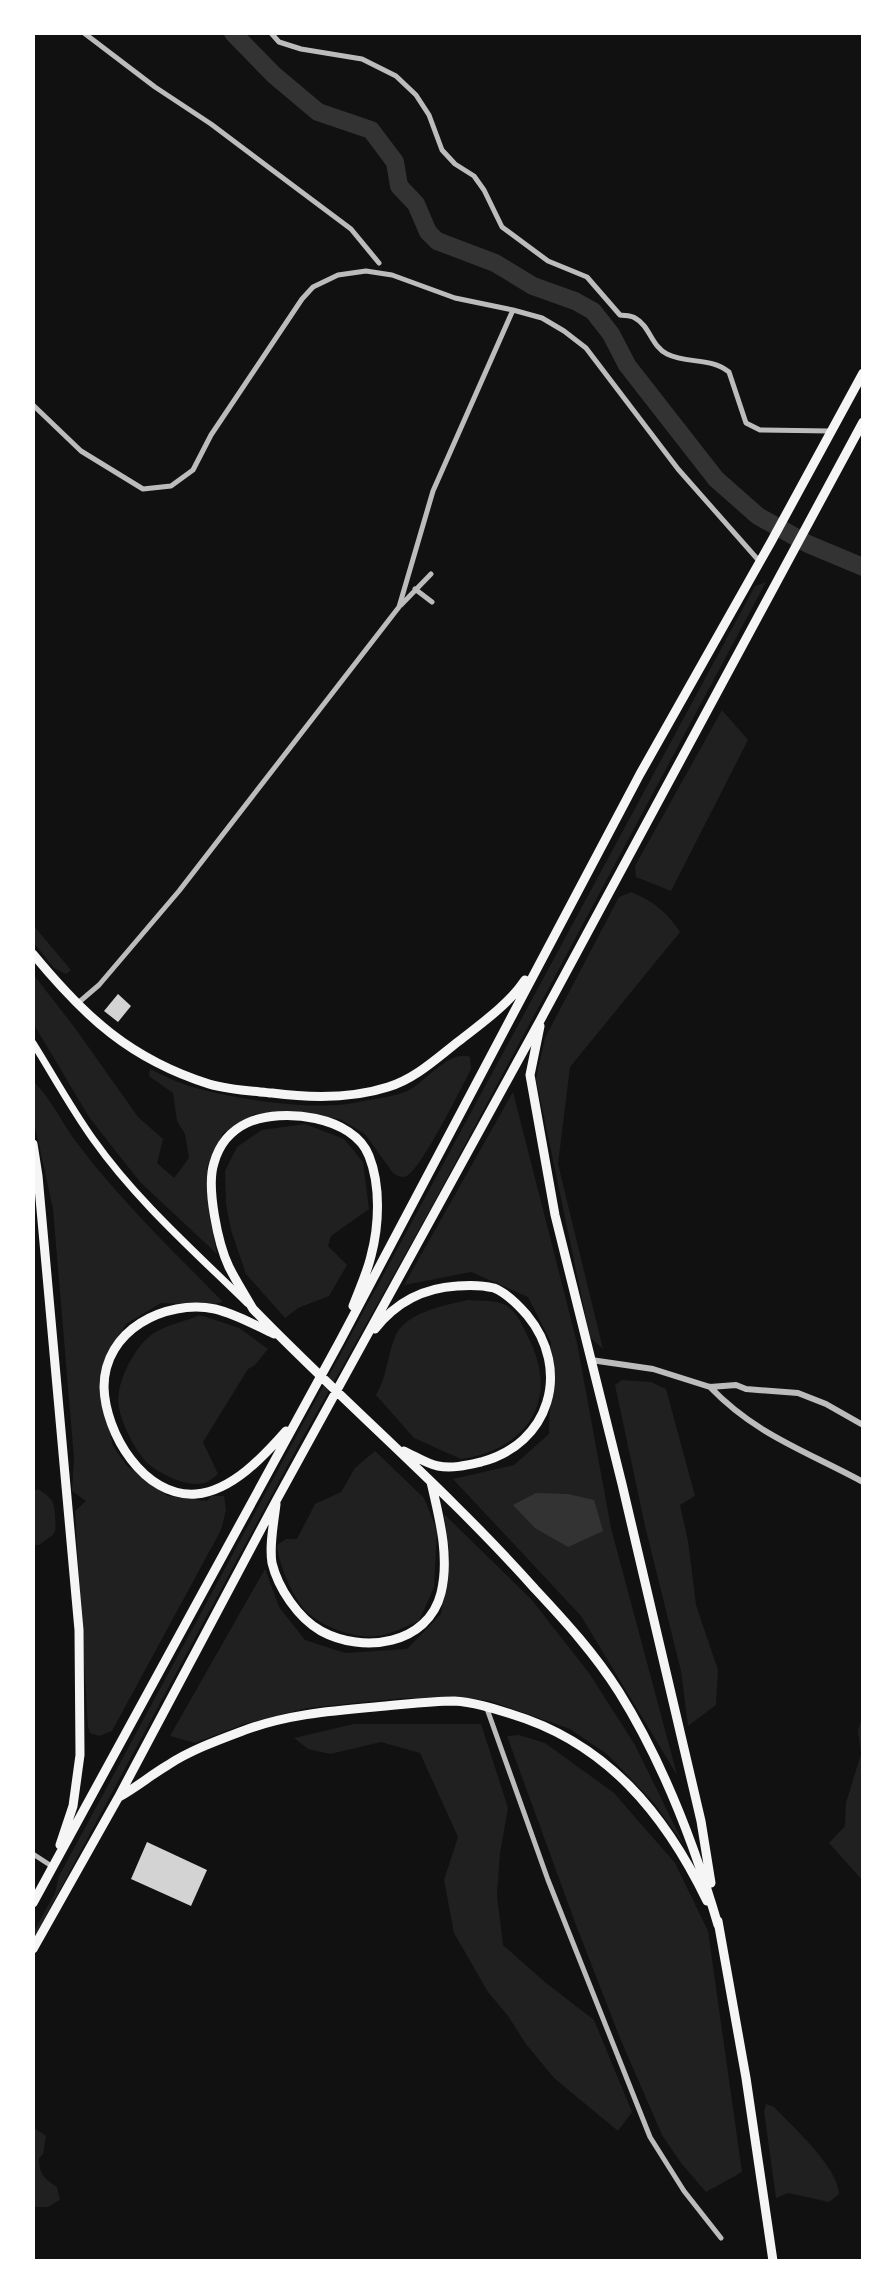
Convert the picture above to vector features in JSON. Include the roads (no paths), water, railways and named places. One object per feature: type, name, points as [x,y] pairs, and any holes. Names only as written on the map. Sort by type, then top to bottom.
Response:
[{"type":"highway","points":[[33,1903],[340,1341],[640,774],[863,373]]},
{"type":"highway","points":[[33,1949],[118,1798],[276,1501],[863,422]]},
{"type":"highway","points":[[33,954],[76,1004],[120,1041],[156,1064],[211,1084],[288,1096],[321,1097],[390,1087],[421,1071],[502,1005],[520,987],[549,944]]},
{"type":"highway","points":[[541,1017],[530,1074],[555,1214],[701,1821],[747,2078],[773,2261]]},
{"type":"highway","points":[[340,1341],[371,1256],[377,1216],[375,1178],[369,1155],[350,1130],[334,1124],[295,1116],[269,1117],[248,1123],[231,1133],[221,1145],[213,1165],[211,1183],[218,1231],[228,1266],[253,1309],[499,1548],[578,1637],[617,1689],[647,1740],[670,1787],[702,1870],[718,1925]]},
{"type":"highway","points":[[33,1144],[79,1630],[80,1755],[73,1806],[53,1867]]},
{"type":"highway","points":[[357,1353],[385,1316],[406,1300],[436,1287],[472,1285],[496,1289],[519,1305],[535,1325],[547,1348],[550,1390],[543,1415],[528,1436],[513,1450],[500,1457],[452,1467],[438,1466],[397,1447]]},
{"type":"highway","points":[[279,1336],[216,1310],[176,1309],[159,1312],[142,1320],[125,1334],[114,1350],[104,1385],[107,1409],[125,1453],[138,1469],[165,1488],[196,1494],[222,1486],[249,1468],[269,1450],[298,1416]]},
{"type":"highway","points":[[276,1501],[272,1560],[278,1581],[302,1615],[320,1631],[342,1639],[376,1643],[395,1641],[424,1623],[434,1611],[440,1594],[444,1572],[440,1522],[430,1480]]},
{"type":"highway","points":[[118,1798],[169,1764],[232,1735],[271,1722],[324,1711],[413,1704],[455,1701],[486,1706],[564,1735],[595,1756],[630,1786],[681,1849],[718,1925]]},
{"type":"main road","points":[[33,1043],[93,1140],[128,1183],[253,1309]]},
{"type":"street","points":[[84,33],[351,229],[379,263]]},
{"type":"street","points":[[271,33],[279,42],[330,55],[362,59],[396,76],[415,95],[429,115],[442,150],[455,164],[474,176],[484,190],[502,228],[548,261],[587,277],[620,315],[632,315],[643,323],[654,344],[664,353],[680,359],[696,359],[729,372],[746,423],[760,430],[830,431]]},
{"type":"street","points":[[33,405],[81,452],[143,489],[171,486],[193,470],[211,435],[302,299],[313,287],[338,275],[366,271],[392,275],[455,298],[542,318],[586,348],[678,470],[760,562]]},
{"type":"street","points":[[399,607],[433,491],[513,310]]},
{"type":"street","points":[[76,1004],[99,985],[179,891],[399,607],[431,574]]},
{"type":"street","points":[[415,589],[432,602]]},
{"type":"street","points":[[591,1360],[653,1369],[710,1387],[736,1385],[746,1389],[798,1393],[826,1404],[863,1425]]},
{"type":"street","points":[[710,1387],[729,1407],[778,1441],[863,1482]]},
{"type":"street","points":[[486,1706],[548,1880],[650,2137],[684,2191],[721,2238]]},
{"type":"street","points":[[33,1854],[53,1867]]},
{"type":"waterway","points":[[233,33],[274,75],[318,112],[371,130],[395,162],[399,186],[416,204],[428,232],[437,241],[495,263],[533,286],[575,301],[593,311],[611,334],[627,365],[716,479],[758,516],[808,544],[863,567]]}]
